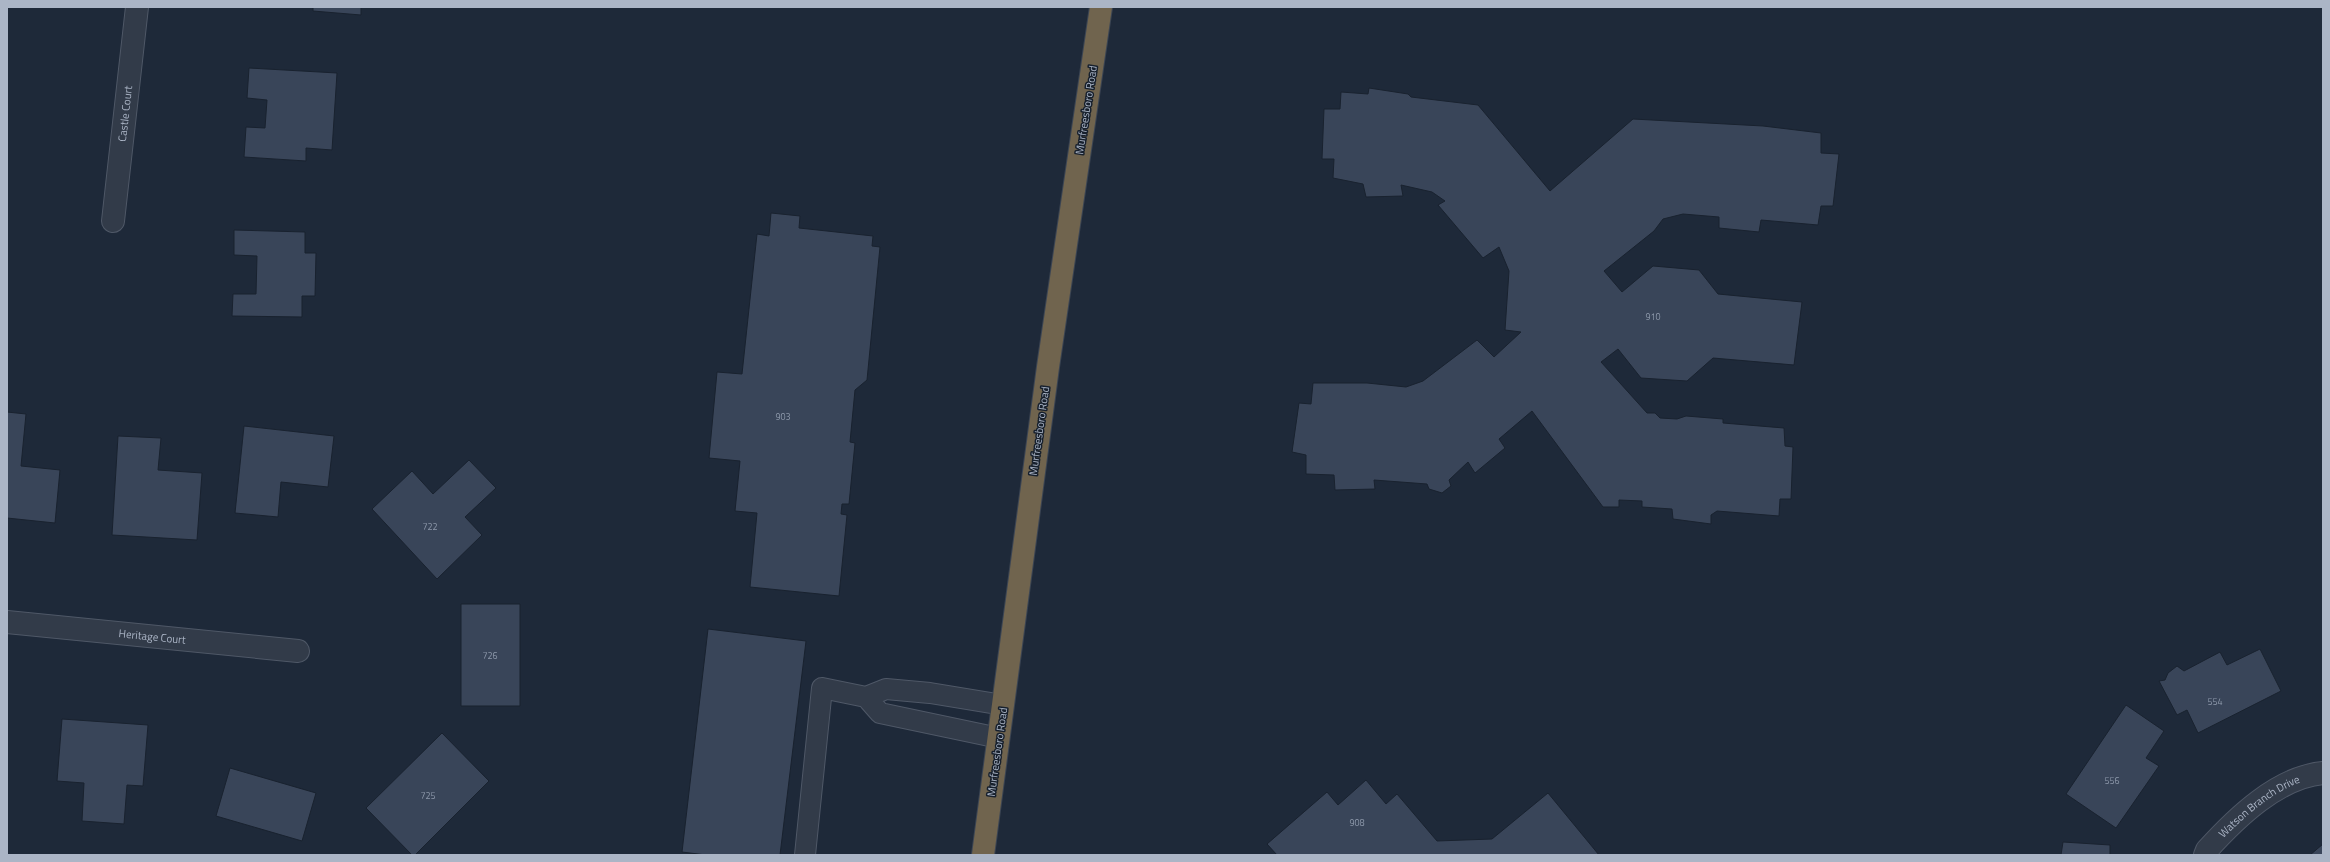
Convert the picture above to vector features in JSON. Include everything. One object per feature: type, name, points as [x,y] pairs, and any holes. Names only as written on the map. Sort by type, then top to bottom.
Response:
[{"type":"highway","name":"Murfreesboro Road","points":[[983,855],[1048,368],[1101,7]]},
{"type":"street","name":"Castle Court","points":[[113,221],[137,7]]},
{"type":"street","name":"Heritage Court","points":[[7,622],[298,651]]},
{"type":"street","name":"Watson Branch Drive","points":[[2205,855],[2207,850],[2231,824],[2285,784],[2311,774],[2323,773]]},
{"type":"lane","points":[[805,855],[822,688],[866,698],[880,713],[999,738]]},
{"type":"lane","points":[[866,698],[886,689],[930,693],[1003,705]]},
{"type":"building","points":[[313,7],[361,7],[361,15],[313,11]]},
{"type":"building","points":[[249,68],[337,73],[332,150],[306,148],[306,161],[244,157],[246,127],[265,128],[267,100],[247,98]]},
{"type":"building","points":[[1369,88],[1408,94],[1411,97],[1478,105],[1550,191],[1633,119],[1763,126],[1821,133],[1821,153],[1839,154],[1833,206],[1821,206],[1818,225],[1761,220],[1759,232],[1719,228],[1719,217],[1683,214],[1663,219],[1654,231],[1604,271],[1622,292],[1653,266],[1699,270],[1718,294],[1802,302],[1794,365],[1713,358],[1687,381],[1641,378],[1618,349],[1601,362],[1647,413],[1655,413],[1660,418],[1677,419],[1686,416],[1723,419],[1723,423],[1784,428],[1785,446],[1793,447],[1791,499],[1780,499],[1779,516],[1717,511],[1711,515],[1711,524],[1673,519],[1672,509],[1642,507],[1642,501],[1619,500],[1619,507],[1603,507],[1532,411],[1499,439],[1505,448],[1475,473],[1468,462],[1449,480],[1451,486],[1442,493],[1429,489],[1427,484],[1374,480],[1375,489],[1335,490],[1334,475],[1306,474],[1306,455],[1292,452],[1299,403],[1311,404],[1313,383],[1367,383],[1406,387],[1423,381],[1477,340],[1494,357],[1521,332],[1505,330],[1509,271],[1499,247],[1483,258],[1438,205],[1445,201],[1432,192],[1401,185],[1403,196],[1366,197],[1363,184],[1333,178],[1334,159],[1322,159],[1324,109],[1340,109],[1341,92],[1368,94]]},
{"type":"building","points":[[771,213],[800,216],[799,228],[873,236],[872,246],[880,247],[867,380],[855,390],[850,442],[855,443],[849,504],[842,504],[841,514],[847,515],[839,596],[750,587],[757,513],[735,511],[740,461],[709,458],[717,372],[742,374],[757,234],[769,236]]},
{"type":"building","points":[[234,230],[305,232],[305,253],[316,253],[315,296],[302,296],[302,317],[232,316],[233,294],[256,294],[257,256],[234,255]]},
{"type":"building","points":[[7,412],[26,414],[21,466],[60,470],[55,523],[7,518]]},
{"type":"building","points":[[244,426],[334,436],[328,487],[281,482],[278,517],[235,513]]},
{"type":"building","points":[[118,436],[161,438],[158,470],[202,473],[197,540],[112,535]]},
{"type":"building","points":[[469,460],[496,488],[465,517],[482,535],[437,579],[372,509],[412,471],[433,494]]},
{"type":"building","points":[[461,604],[520,604],[520,706],[461,706]]},
{"type":"building","points":[[708,629],[806,641],[780,855],[706,855],[682,852]]},
{"type":"building","points":[[2260,649],[2281,691],[2198,733],[2187,710],[2177,715],[2159,681],[2165,680],[2168,673],[2177,666],[2184,671],[2220,652],[2227,665]]},
{"type":"building","points":[[2126,705],[2164,731],[2146,758],[2159,766],[2116,828],[2066,794]]},
{"type":"building","points":[[62,719],[148,725],[143,786],[127,785],[124,824],[82,821],[84,783],[57,781]]},
{"type":"building","points":[[442,733],[489,781],[415,855],[412,855],[366,808]]},
{"type":"building","points":[[230,768],[316,793],[302,841],[216,816]]},
{"type":"building","points":[[1366,780],[1386,804],[1397,794],[1437,841],[1492,839],[1548,793],[1599,855],[1277,855],[1267,844],[1327,792],[1338,805]]},
{"type":"building","points":[[2063,842],[2110,845],[2110,855],[2061,855]]},
{"type":"building","points":[[2323,844],[2323,855],[2310,855]]}]
